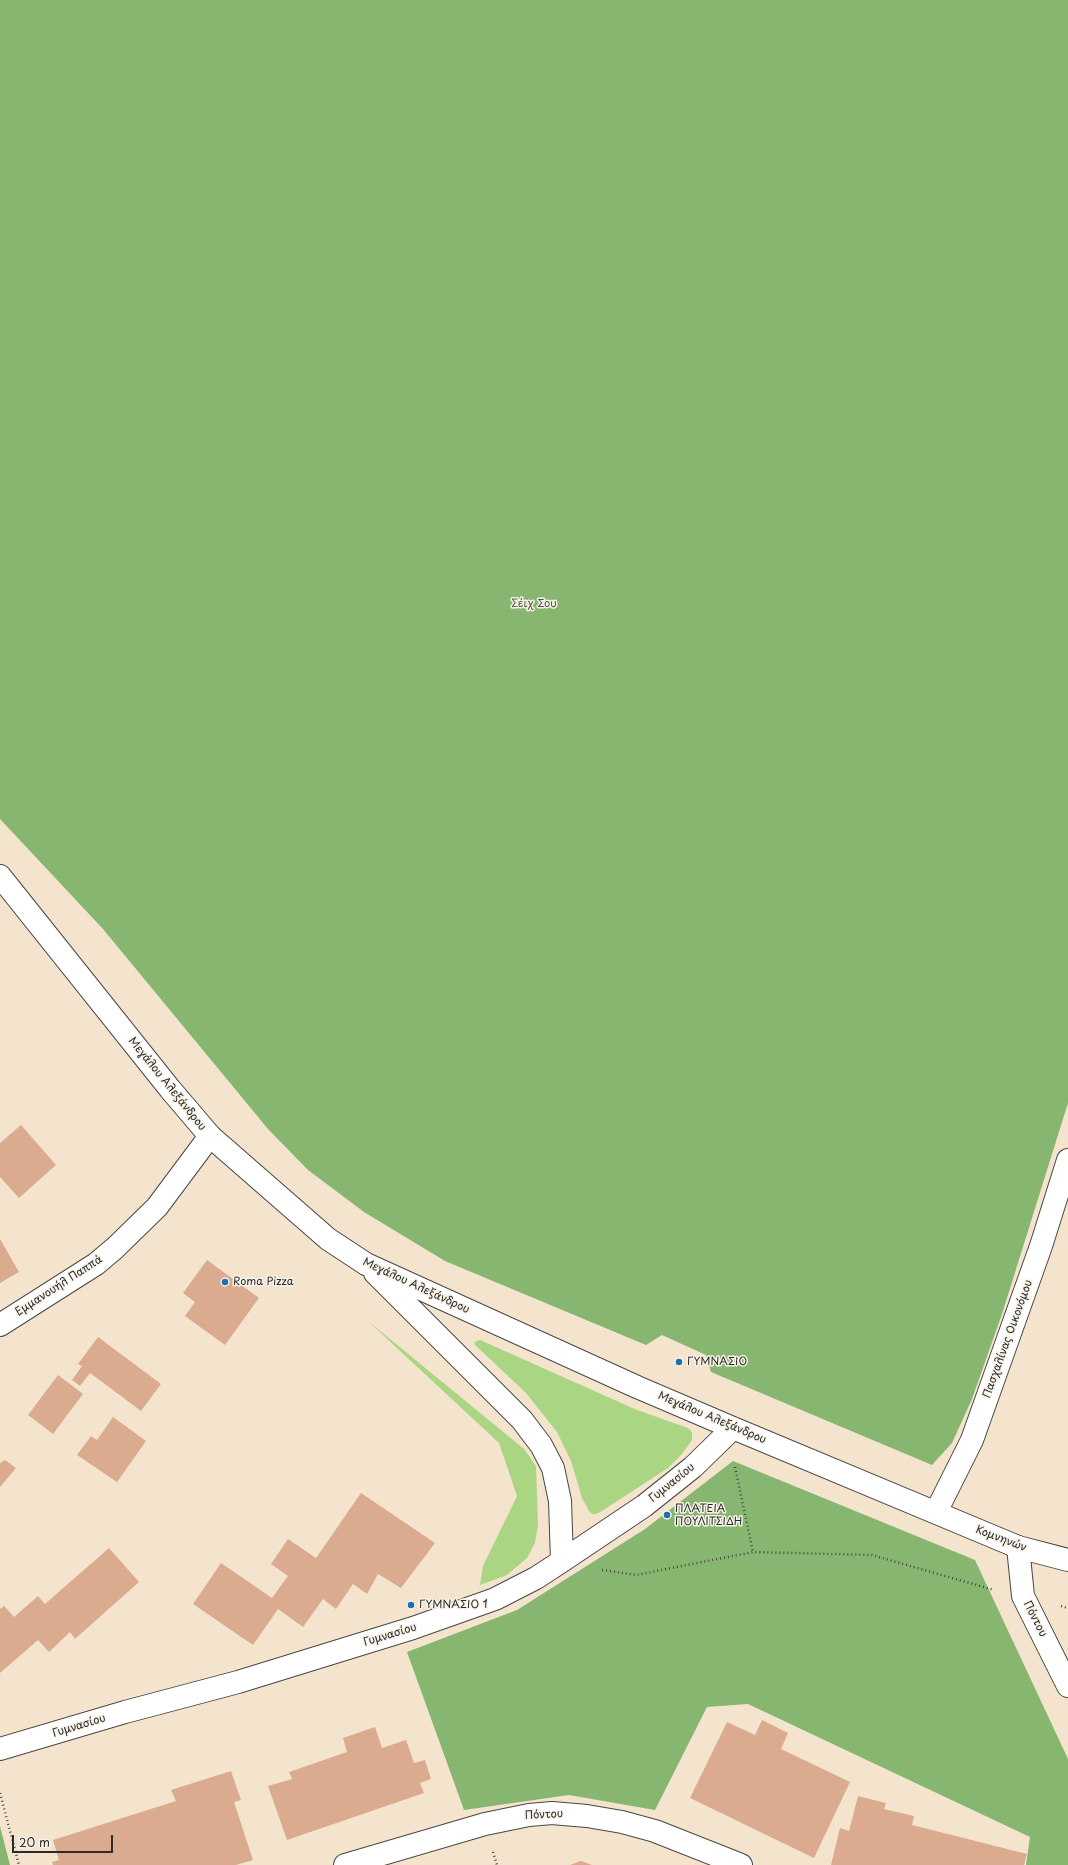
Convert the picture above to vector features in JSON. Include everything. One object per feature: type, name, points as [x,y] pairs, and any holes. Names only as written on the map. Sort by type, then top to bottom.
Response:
[{"type":"street","name":"Μεγάλου Αλεξάνδρου","points":[[0,876],[170,1089],[210,1136],[328,1238],[366,1264],[637,1387],[936,1512]]},
{"type":"street","name":"Εμμανουήλ Παππά","points":[[0,1325],[96,1264],[115,1248],[157,1206],[210,1136]]},
{"type":"street","name":"Πασχαλίνας Οικονόμου","points":[[936,1512],[972,1440],[1041,1246],[1068,1160]]},
{"type":"street","points":[[366,1264],[522,1420],[541,1445],[552,1468],[560,1501],[561,1562]]},
{"type":"street","name":"Γυμνασίου","points":[[0,1749],[125,1712],[238,1682],[413,1628],[495,1599],[529,1582],[561,1562],[663,1492],[693,1467],[733,1428]]},
{"type":"street","name":"Κομνηνών","points":[[936,1512],[1018,1547],[1068,1560]]},
{"type":"street","name":"Πόντου","points":[[1018,1547],[1023,1596],[1068,1686]]},
{"type":"street","name":"Πόντου","points":[[345,1865],[485,1824],[529,1815],[552,1813],[587,1816],[622,1822],[654,1831],[741,1865]]},
{"type":"path","points":[[733,1461],[753,1552]]},
{"type":"path","points":[[561,1562],[636,1575],[753,1552],[872,1555],[988,1589],[1023,1596]]},
{"type":"path","points":[[0,1794],[19,1865]]},
{"type":"green space","name":"Σέιχ Σου","points":[[0,0],[1068,0],[1068,1103],[1002,1314],[972,1399],[952,1443],[932,1465],[711,1372],[706,1355],[662,1335],[646,1345],[445,1261],[364,1212],[308,1170],[268,1129],[103,929],[0,819]]},
{"type":"green space","points":[[368,1321],[524,1449],[536,1466],[538,1525],[535,1543],[527,1558],[507,1575],[480,1585],[483,1566],[517,1496],[499,1443]]},
{"type":"green space","points":[[480,1340],[637,1410],[688,1428],[692,1432],[692,1440],[682,1454],[668,1468],[602,1511],[592,1514],[582,1498],[571,1461],[557,1432],[526,1393],[474,1344],[476,1341]]},
{"type":"green space","points":[[733,1461],[975,1560],[1068,1759],[1068,1865],[1026,1865],[1030,1837],[748,1704],[707,1707],[655,1810],[569,1795],[464,1810],[407,1652],[517,1610],[645,1529]]},
{"type":"green space","points":[[0,1826],[10,1865],[0,1865]]},
{"type":"building","points":[[21,1125],[56,1165],[19,1198],[0,1177],[0,1143]]},
{"type":"building","points":[[0,1239],[19,1272],[0,1283]]},
{"type":"building","points":[[207,1260],[259,1298],[225,1345],[185,1316],[195,1302],[183,1293]]},
{"type":"building","points":[[98,1337],[161,1384],[141,1411],[90,1373],[80,1386],[72,1380],[82,1366],[78,1364]]},
{"type":"building","points":[[58,1375],[83,1394],[53,1434],[28,1415]]},
{"type":"building","points":[[113,1417],[146,1441],[117,1482],[77,1455],[91,1436],[97,1440]]},
{"type":"building","points":[[5,1460],[16,1468],[0,1487],[0,1463]]},
{"type":"building","points":[[361,1493],[435,1543],[401,1588],[378,1574],[367,1594],[353,1584],[336,1609],[323,1599],[303,1627],[278,1609],[253,1645],[193,1604],[221,1563],[272,1598],[288,1576],[271,1564],[288,1539],[316,1558]]},
{"type":"building","points":[[109,1548],[139,1582],[75,1639],[70,1632],[49,1652],[38,1640],[0,1673],[0,1609],[4,1606],[14,1617],[38,1596],[45,1604]]},
{"type":"building","points":[[762,1720],[788,1733],[781,1749],[850,1782],[814,1858],[690,1798],[727,1722],[755,1735]]},
{"type":"building","points":[[375,1727],[382,1748],[406,1740],[414,1763],[425,1760],[431,1779],[420,1783],[424,1793],[287,1840],[268,1786],[292,1779],[289,1772],[347,1752],[343,1738]]},
{"type":"building","points":[[231,1771],[241,1800],[234,1802],[253,1860],[236,1865],[53,1865],[52,1862],[59,1860],[53,1840],[176,1801],[171,1790]]},
{"type":"building","points":[[858,1796],[886,1803],[884,1809],[914,1816],[912,1825],[1027,1854],[1024,1865],[831,1865],[840,1828],[849,1831]]},
{"type":"building","points":[[581,1861],[592,1865],[570,1865]]},
{"type":"place","name":"Roma Pizza","points":[[225,1282]]},
{"type":"place","name":"ΓΥΜΝΑΣΙΟ","points":[[679,1362]]},
{"type":"place","name":"ΠΛΑΤΕΙΑ ΠΟΥΛΙΤΣΙΔΗ","points":[[667,1515]]},
{"type":"place","name":"ΓΥΜΝΑΣΙΟ 1","points":[[411,1605]]}]
